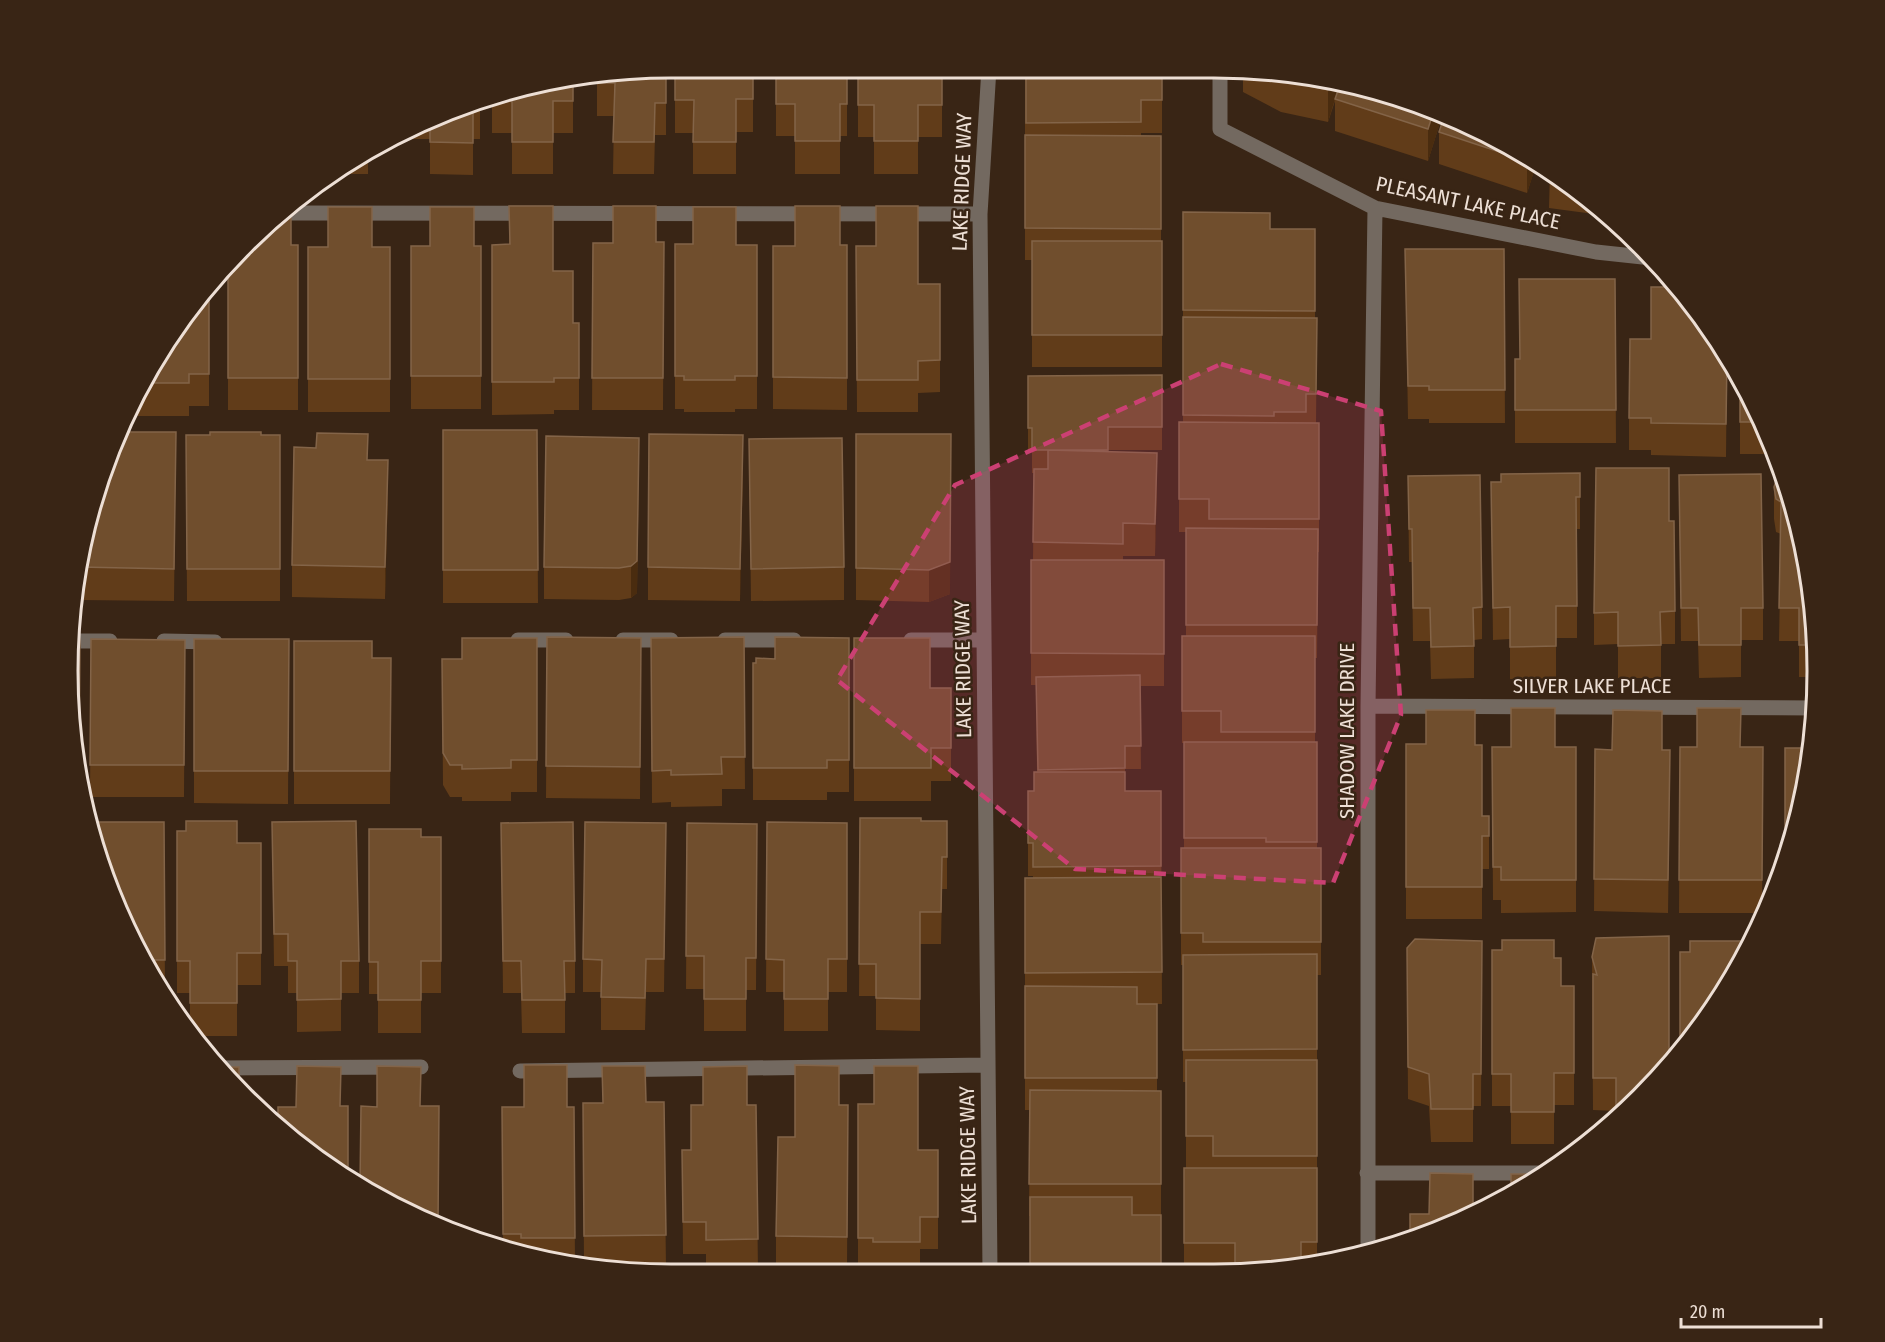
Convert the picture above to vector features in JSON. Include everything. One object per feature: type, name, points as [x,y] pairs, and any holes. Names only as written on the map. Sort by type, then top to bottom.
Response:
[{"type":"street","name":"LAKE RIDGE WAY","points":[[988,78],[980,214],[990,1264]]},
{"type":"street","name":"PLEASANT LAKE PLACE","points":[[1220,78],[1220,129],[1375,208],[1596,252],[1637,256]]},
{"type":"street","name":"SHADOW LAKE DRIVE","points":[[1368,1244],[1368,706],[1375,208]]},
{"type":"street","points":[[295,213],[980,214]]},
{"type":"street","points":[[508,640],[580,640]]},
{"type":"street","points":[[603,640],[687,640]]},
{"type":"street","points":[[710,640],[806,640]]},
{"type":"street","points":[[901,640],[984,640]]},
{"type":"street","points":[[79,641],[129,641]]},
{"type":"street","points":[[153,641],[234,642]]},
{"type":"street","name":"SILVER LAKE PLACE","points":[[1368,706],[1806,708]]},
{"type":"street","points":[[520,1071],[988,1065]]},
{"type":"street","points":[[231,1068],[421,1067]]},
{"type":"street","points":[[1367,1173],[1529,1173]]},
{"type":"highlighted area","points":[[1221,364],[1381,411],[1401,715],[1333,883],[1075,869],[837,680],[955,485]]},
{"type":"building","points":[[666,78],[666,103],[655,103],[654,142],[613,142],[615,83],[597,83]]},
{"type":"building","points":[[675,78],[753,78],[753,99],[736,99],[736,142],[693,142],[694,100],[675,100]]},
{"type":"building","points":[[776,78],[847,78],[847,104],[840,104],[840,141],[795,141],[795,104],[776,104]]},
{"type":"building","points":[[858,78],[942,78],[942,105],[918,105],[918,141],[874,141],[874,105],[858,105]]},
{"type":"building","points":[[1026,78],[1162,78],[1162,100],[1141,100],[1141,122],[1026,123]]},
{"type":"building","points":[[573,86],[573,101],[553,101],[553,142],[512,142],[512,101],[508,101]]},
{"type":"building","points":[[1338,91],[1405,109],[1431,119],[1428,129],[1335,99]]},
{"type":"building","points":[[473,112],[473,143],[430,142],[430,129]]},
{"type":"building","points":[[1442,123],[1504,153],[1439,132]]},
{"type":"building","points":[[1025,135],[1161,136],[1161,229],[1025,228]]},
{"type":"building","points":[[509,206],[553,206],[553,271],[573,271],[573,323],[579,323],[579,378],[554,378],[554,382],[492,382],[492,245],[510,244]]},
{"type":"building","points":[[613,206],[656,206],[656,242],[664,242],[663,378],[592,378],[593,243],[613,243]]},
{"type":"building","points":[[795,206],[840,206],[840,245],[847,245],[847,378],[773,377],[773,246],[795,246]]},
{"type":"building","points":[[876,206],[918,206],[918,284],[940,284],[940,360],[918,361],[918,380],[857,380],[856,246],[876,246]]},
{"type":"building","points":[[328,207],[372,207],[372,247],[390,247],[390,379],[308,379],[308,247],[328,247]]},
{"type":"building","points":[[430,207],[474,207],[474,246],[481,246],[481,376],[411,376],[411,246],[430,246]]},
{"type":"building","points":[[693,207],[736,207],[736,245],[757,245],[757,376],[735,376],[735,380],[684,380],[684,376],[675,376],[675,244],[693,244]]},
{"type":"building","points":[[1183,212],[1270,213],[1270,229],[1315,229],[1315,311],[1183,310]]},
{"type":"building","points":[[291,216],[291,245],[298,245],[298,378],[228,378],[228,277]]},
{"type":"building","points":[[1032,241],[1162,241],[1162,335],[1032,335]]},
{"type":"building","points":[[1405,249],[1504,249],[1505,390],[1429,390],[1429,386],[1408,386]]},
{"type":"building","points":[[1519,279],[1615,279],[1616,410],[1515,410],[1515,359],[1520,359]]},
{"type":"building","points":[[1651,287],[1666,287],[1707,342],[1727,373],[1726,424],[1651,423],[1651,418],[1629,418],[1630,339],[1651,339]]},
{"type":"building","points":[[209,300],[209,374],[189,374],[189,383],[152,383],[178,342]]},
{"type":"building","points":[[1183,317],[1317,318],[1316,394],[1306,394],[1306,412],[1274,412],[1274,416],[1183,415]]},
{"type":"building","points":[[1162,375],[1162,427],[1108,427],[1108,450],[1032,450],[1032,428],[1028,428],[1028,376]]},
{"type":"building","points":[[1740,398],[1752,422],[1740,422]]},
{"type":"building","points":[[1179,422],[1319,423],[1319,519],[1209,519],[1209,499],[1179,499]]},
{"type":"building","points":[[443,430],[537,430],[538,570],[443,570]]},
{"type":"building","points":[[128,432],[176,432],[174,569],[87,567],[109,480]]},
{"type":"building","points":[[210,432],[261,432],[261,435],[280,435],[280,569],[187,569],[186,435],[210,435]]},
{"type":"building","points":[[317,433],[368,434],[367,460],[388,460],[385,567],[292,565],[294,447],[316,448]]},
{"type":"building","points":[[649,434],[743,435],[740,569],[648,567]]},
{"type":"building","points":[[856,434],[951,434],[950,562],[929,570],[856,568]]},
{"type":"building","points":[[546,436],[639,438],[637,561],[631,566],[619,568],[544,567]]},
{"type":"building","points":[[842,438],[844,567],[751,569],[749,439]]},
{"type":"building","points":[[1048,450],[1157,453],[1155,524],[1123,523],[1123,544],[1033,542],[1034,469],[1048,469]]},
{"type":"building","points":[[1596,468],[1669,468],[1669,521],[1674,521],[1675,611],[1660,612],[1661,645],[1618,646],[1618,612],[1594,613]]},
{"type":"building","points":[[1580,473],[1580,497],[1576,497],[1577,606],[1556,606],[1556,646],[1510,647],[1510,607],[1493,608],[1491,482],[1501,482],[1501,474]]},
{"type":"building","points":[[1761,474],[1763,608],[1741,608],[1741,645],[1699,645],[1698,608],[1681,608],[1679,475]]},
{"type":"building","points":[[1480,475],[1482,607],[1473,608],[1474,646],[1431,647],[1430,608],[1413,608],[1412,529],[1409,529],[1408,476]]},
{"type":"building","points":[[1776,481],[1796,555],[1806,645],[1799,645],[1799,608],[1779,608],[1781,502],[1776,499],[1774,487]]},
{"type":"building","points":[[1186,528],[1318,529],[1317,625],[1186,625]]},
{"type":"building","points":[[1031,560],[1164,560],[1164,654],[1031,653]]},
{"type":"building","points":[[1182,636],[1315,636],[1315,732],[1221,732],[1221,711],[1182,711]]},
{"type":"building","points":[[547,637],[641,638],[640,767],[546,766]]},
{"type":"building","points":[[744,637],[745,757],[721,757],[722,774],[671,775],[671,770],[652,771],[651,638]]},
{"type":"building","points":[[775,637],[849,638],[849,760],[827,760],[827,768],[753,768],[753,663],[756,663],[756,658],[775,659]]},
{"type":"building","points":[[462,638],[537,638],[537,760],[511,760],[511,768],[462,769],[462,765],[450,765],[443,753],[442,659],[462,659]]},
{"type":"building","points":[[854,638],[930,638],[930,688],[951,688],[951,748],[931,748],[931,768],[854,768]]},
{"type":"building","points":[[80,639],[79,714],[78,671]]},
{"type":"building","points":[[91,639],[185,640],[184,765],[90,765]]},
{"type":"building","points":[[194,639],[289,639],[288,771],[194,771]]},
{"type":"building","points":[[294,641],[372,641],[372,658],[391,658],[390,771],[294,771]]},
{"type":"building","points":[[1140,675],[1141,746],[1125,746],[1125,768],[1038,770],[1036,677]]},
{"type":"building","points":[[1511,708],[1555,708],[1555,747],[1576,747],[1576,880],[1501,880],[1501,867],[1493,867],[1492,747],[1511,747]]},
{"type":"building","points":[[1697,708],[1741,708],[1740,747],[1763,747],[1762,880],[1679,880],[1680,747],[1697,747]]},
{"type":"building","points":[[1426,710],[1475,710],[1475,745],[1482,745],[1482,816],[1489,816],[1489,836],[1482,836],[1482,887],[1406,887],[1406,744],[1426,744]]},
{"type":"building","points":[[1613,710],[1662,711],[1662,750],[1670,750],[1668,880],[1594,879],[1595,749],[1612,750]]},
{"type":"building","points":[[1184,742],[1317,742],[1317,842],[1266,842],[1266,838],[1184,838]]},
{"type":"building","points":[[1785,748],[1802,748],[1796,787],[1785,831]]},
{"type":"building","points":[[1034,772],[1125,772],[1125,791],[1161,791],[1161,866],[1033,867],[1033,843],[1028,843],[1028,791],[1034,791]]},
{"type":"building","points":[[860,818],[921,818],[921,821],[947,821],[947,857],[942,857],[941,912],[920,912],[920,999],[876,998],[876,964],[859,964]]},
{"type":"building","points":[[186,821],[237,821],[237,843],[261,843],[261,953],[237,953],[237,1003],[190,1003],[190,961],[177,961],[177,831],[186,831]]},
{"type":"building","points":[[356,821],[359,961],[341,961],[341,999],[297,1000],[297,961],[288,961],[288,934],[274,934],[272,822]]},
{"type":"building","points":[[98,822],[164,822],[165,960],[153,960],[139,933],[109,862]]},
{"type":"building","points":[[573,822],[575,961],[564,961],[565,1000],[522,1000],[521,961],[503,961],[501,823]]},
{"type":"building","points":[[585,822],[666,823],[664,959],[646,959],[645,998],[601,997],[602,960],[583,959]]},
{"type":"building","points":[[767,822],[847,823],[847,959],[828,959],[828,999],[784,999],[784,960],[766,959]]},
{"type":"building","points":[[687,823],[757,824],[756,958],[746,958],[746,999],[704,999],[704,956],[686,956]]},
{"type":"building","points":[[369,829],[421,829],[421,837],[441,837],[441,961],[421,961],[421,1000],[378,1000],[378,962],[369,962]]},
{"type":"building","points":[[1181,848],[1321,848],[1321,942],[1203,942],[1203,933],[1181,933]]},
{"type":"building","points":[[1161,877],[1162,972],[1025,973],[1025,878]]},
{"type":"building","points":[[1669,936],[1669,1051],[1616,1106],[1616,1078],[1593,1078],[1593,974],[1597,975],[1592,957],[1596,938]]},
{"type":"building","points":[[1415,939],[1482,941],[1481,1074],[1473,1074],[1473,1109],[1431,1109],[1429,1074],[1408,1067],[1407,948]]},
{"type":"building","points":[[1502,940],[1554,940],[1554,958],[1561,958],[1561,986],[1574,986],[1574,1073],[1554,1073],[1554,1112],[1511,1112],[1511,1074],[1492,1074],[1492,950],[1502,950]]},
{"type":"building","points":[[1690,941],[1742,941],[1728,968],[1680,1037],[1680,952],[1690,952]]},
{"type":"building","points":[[1317,954],[1317,1049],[1183,1050],[1183,955]]},
{"type":"building","points":[[1025,986],[1137,987],[1137,1004],[1157,1004],[1157,1078],[1025,1078]]},
{"type":"building","points":[[1186,1060],[1317,1060],[1317,1156],[1213,1156],[1213,1136],[1186,1136]]},
{"type":"building","points":[[524,1065],[567,1065],[567,1107],[574,1107],[575,1238],[521,1238],[521,1234],[503,1234],[502,1107],[524,1107]]},
{"type":"building","points":[[795,1065],[839,1066],[839,1105],[848,1105],[847,1237],[776,1236],[778,1137],[795,1137]]},
{"type":"building","points":[[297,1066],[341,1067],[340,1106],[348,1106],[348,1168],[278,1115],[278,1107],[296,1107]]},
{"type":"building","points":[[377,1066],[421,1067],[420,1106],[439,1106],[438,1216],[360,1176],[361,1106],[377,1107]]},
{"type":"building","points":[[602,1066],[645,1066],[646,1102],[664,1102],[666,1235],[584,1236],[583,1103],[603,1103]]},
{"type":"building","points":[[747,1066],[747,1105],[756,1105],[758,1239],[706,1240],[706,1222],[683,1222],[682,1150],[691,1150],[691,1105],[703,1105],[703,1067]]},
{"type":"building","points":[[874,1066],[918,1066],[918,1150],[938,1150],[938,1217],[920,1217],[920,1242],[873,1242],[873,1238],[858,1238],[858,1104],[874,1104]]},
{"type":"building","points":[[230,1067],[239,1067],[239,1077]]},
{"type":"building","points":[[1030,1090],[1161,1091],[1161,1184],[1029,1184]]},
{"type":"building","points":[[1184,1168],[1317,1168],[1317,1242],[1301,1242],[1301,1257],[1235,1263],[1235,1243],[1184,1243]]},
{"type":"building","points":[[1430,1173],[1473,1174],[1473,1204],[1410,1231],[1410,1214],[1429,1214]]},
{"type":"building","points":[[1511,1174],[1528,1174],[1511,1185]]},
{"type":"building","points":[[1030,1197],[1132,1197],[1132,1215],[1161,1215],[1161,1264],[1030,1264]]}]
